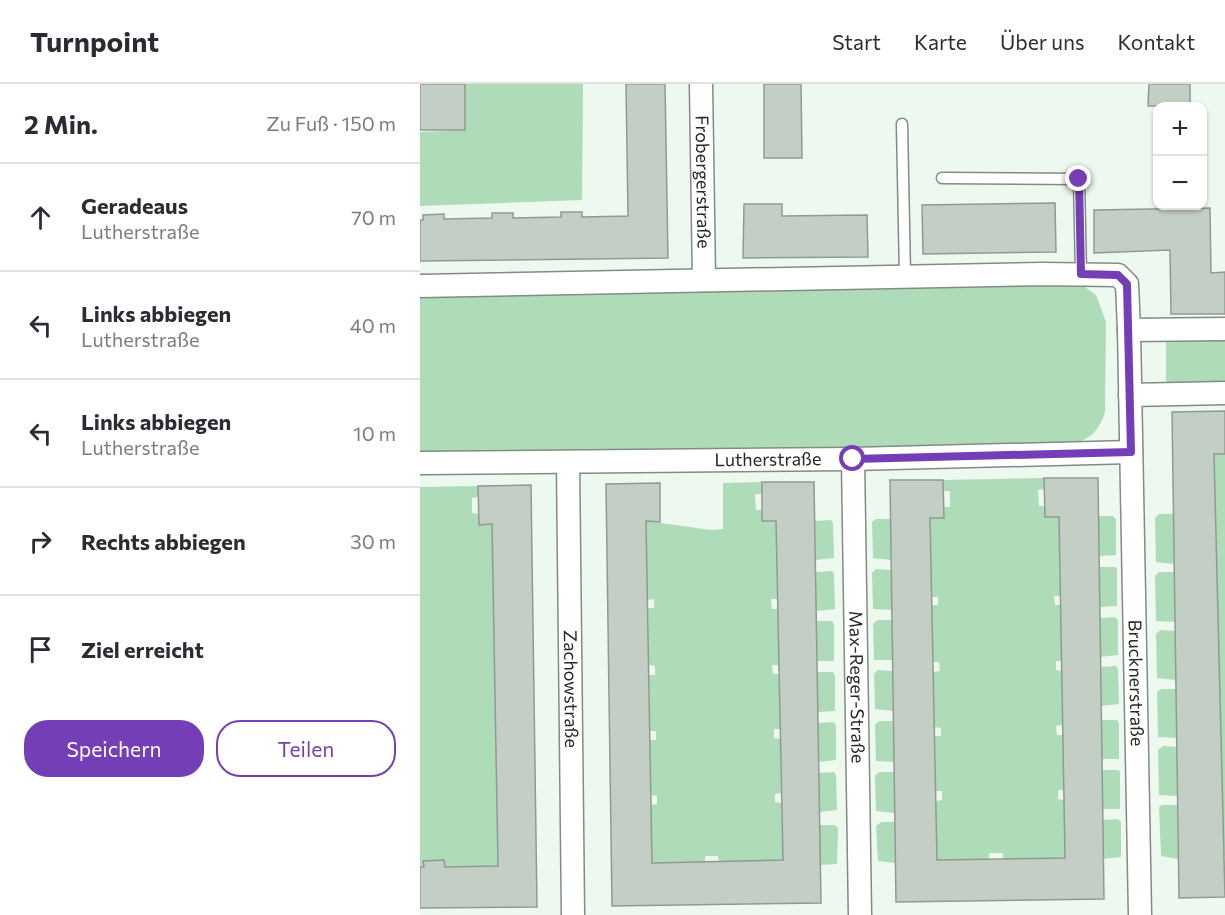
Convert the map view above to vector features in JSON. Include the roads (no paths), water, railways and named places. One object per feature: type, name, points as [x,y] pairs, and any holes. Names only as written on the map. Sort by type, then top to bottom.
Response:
[{"type":"street","name":"Frobergerstraße","points":[[701,84],[704,280]]},
{"type":"street","points":[[420,286],[905,276],[1118,275],[1127,284],[1131,452]]},
{"type":"street","points":[[1128,330],[1225,329]]},
{"type":"street","points":[[1130,395],[1225,393]]},
{"type":"street","name":"Lutherstraße","points":[[420,463],[853,459],[1131,452]]},
{"type":"street","name":"Brucknerstraße","points":[[1131,452],[1140,915]]},
{"type":"street","name":"Max-Reger-Straße","points":[[853,459],[860,915]]},
{"type":"street","name":"Zachowstraße","points":[[568,463],[573,915]]},
{"type":"lane","points":[[902,124],[905,276]]},
{"type":"lane","points":[[942,178],[1079,179],[1081,274]]}]
